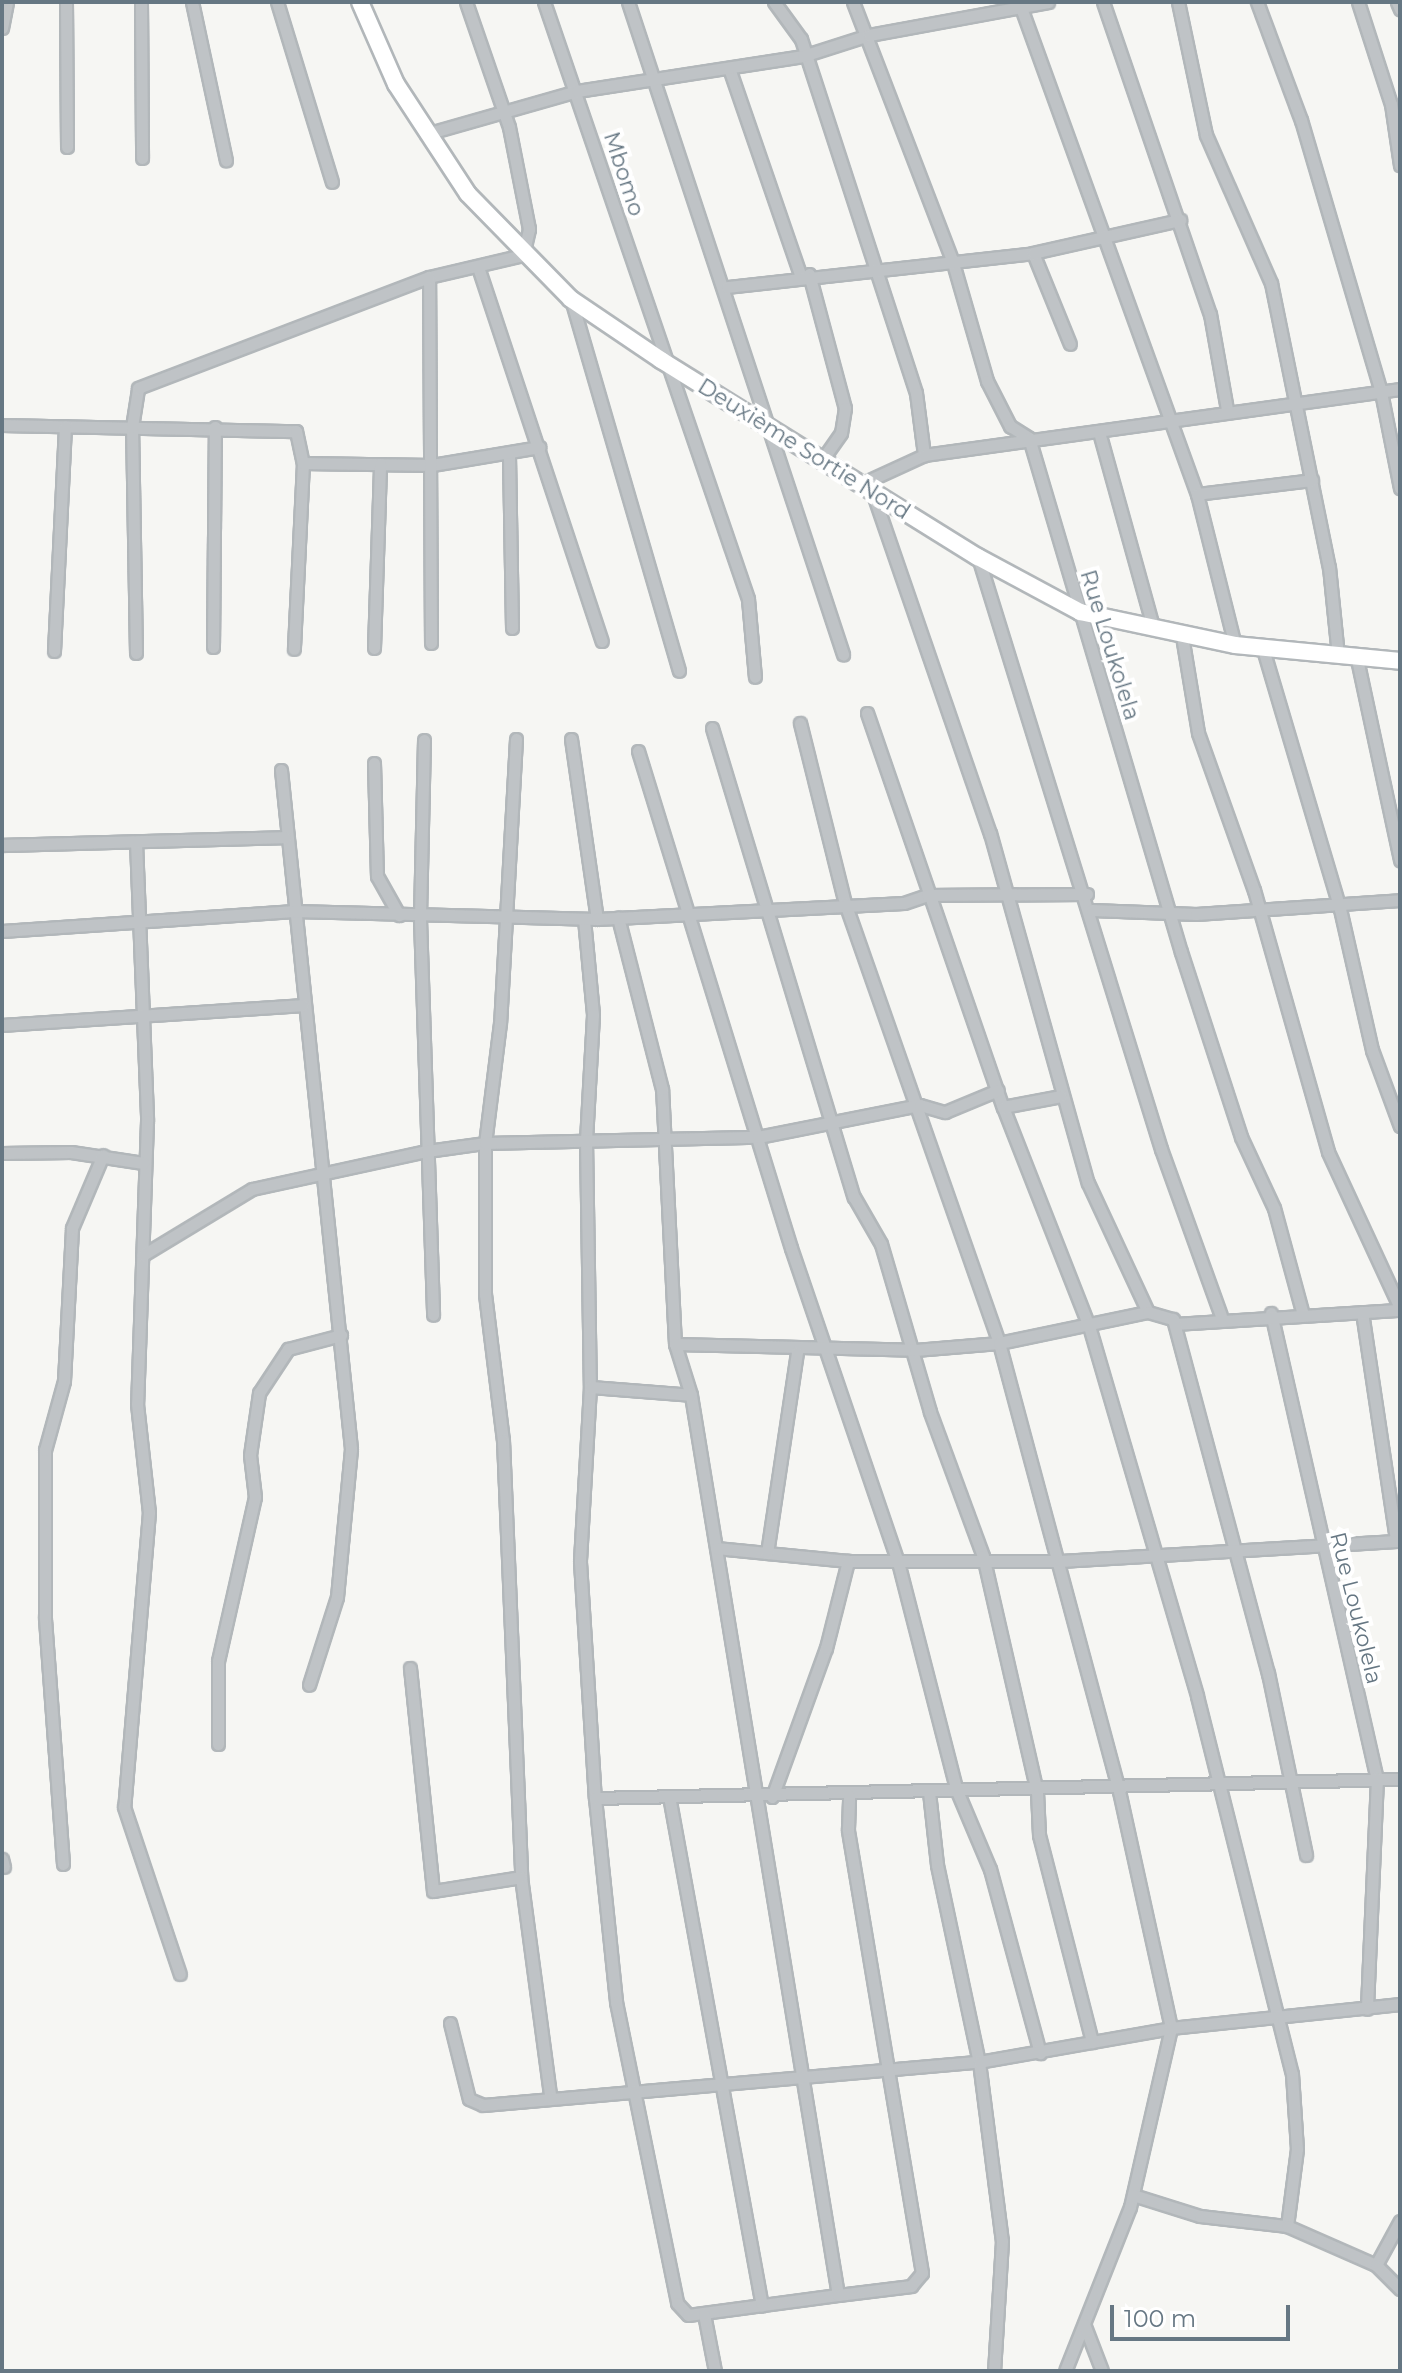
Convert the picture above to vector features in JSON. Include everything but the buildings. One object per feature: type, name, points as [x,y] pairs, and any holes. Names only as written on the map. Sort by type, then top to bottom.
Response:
[{"type":"main road","name":"Deuxième Sortie Nord","points":[[360,2],[426,134],[523,255],[571,299],[661,360],[825,456],[866,487],[978,557],[1080,612],[1235,645],[1400,661]]},
{"type":"street","points":[[2,28],[7,2]]},
{"type":"street","points":[[66,2],[67,147]]},
{"type":"street","points":[[141,2],[142,158]]},
{"type":"street","points":[[192,2],[226,160]]},
{"type":"street","points":[[277,2],[332,182]]},
{"type":"street","points":[[136,653],[132,427],[138,388],[149,379],[262,344],[429,277],[523,255],[529,229],[504,109],[466,2]]},
{"type":"street","name":"Mbomo","points":[[544,2],[577,91],[661,360],[748,599],[755,677]]},
{"type":"street","points":[[628,2],[652,80],[727,287],[843,654]]},
{"type":"street","points":[[774,2],[801,39],[803,56],[916,393],[924,455]]},
{"type":"street","name":"Rue Loukolela","points":[[853,2],[869,35],[953,263],[987,381],[1010,426],[1029,438],[1170,914],[1303,1315]]},
{"type":"street","points":[[426,134],[504,109],[577,91],[803,56],[869,35],[1048,2]]},
{"type":"street","points":[[1103,2],[1210,314],[1227,409]]},
{"type":"street","points":[[1178,2],[1206,135],[1271,283],[1292,404],[1312,480],[1338,656]]},
{"type":"street","points":[[1257,2],[1301,120],[1381,392],[1400,488]]},
{"type":"street","points":[[1358,2],[1391,104],[1400,165]]},
{"type":"street","points":[[1397,2],[1400,9]]},
{"type":"street","points":[[1021,5],[1197,494],[1235,645]]},
{"type":"street","points":[[729,68],[804,274],[845,408],[845,424],[825,456]]},
{"type":"street","points":[[727,287],[804,274],[875,275],[1033,253],[1108,240],[1180,220]]},
{"type":"street","points":[[1033,253],[1070,344]]},
{"type":"street","points":[[478,267],[602,641]]},
{"type":"street","points":[[429,277],[431,643]]},
{"type":"street","points":[[571,299],[679,671]]},
{"type":"street","points":[[1148,1312],[1088,1183],[1008,899],[866,487],[924,455],[1029,438],[1099,432],[1227,409],[1292,404],[1400,389]]},
{"type":"street","points":[[2,425],[288,428],[302,441],[303,463],[294,649]]},
{"type":"street","points":[[54,651],[65,426]]},
{"type":"street","points":[[213,647],[215,427]]},
{"type":"street","points":[[1099,432],[1153,627]]},
{"type":"street","points":[[303,463],[432,465],[509,456],[539,447]]},
{"type":"street","points":[[509,456],[512,628]]},
{"type":"street","points":[[374,648],[380,464]]},
{"type":"street","points":[[1197,494],[1312,480]]},
{"type":"street","points":[[978,557],[1092,910],[1161,1149],[1221,1316]]},
{"type":"street","points":[[675,1344],[829,1353],[915,1350],[999,1343],[1148,1312],[1176,1324],[1221,1316],[1400,1309],[1328,1152],[1259,911],[1198,733],[1182,636]]},
{"type":"street","points":[[1263,649],[1340,909],[1372,1050],[1400,1126]]},
{"type":"street","points":[[1357,659],[1400,860]]},
{"type":"street","points":[[867,713],[905,807],[927,895],[1003,1107],[1089,1326],[1157,1551],[1275,2020],[1292,2074],[1297,2149],[1287,2226]]},
{"type":"street","points":[[800,723],[845,903],[920,1105],[999,1343],[1060,1561],[1119,1791],[1171,2028],[1133,2195],[1065,2371]]},
{"type":"street","points":[[712,728],[836,1121],[854,1197],[877,1232],[983,1556],[1037,1792],[1039,1835],[1092,2042]]},
{"type":"street","points":[[516,739],[505,918],[485,1143],[485,1294],[503,1440],[521,1877],[550,2094]]},
{"type":"street","points":[[571,739],[597,919]]},
{"type":"street","points":[[424,740],[420,919],[433,1315]]},
{"type":"street","points":[[638,751],[758,1137],[898,1562],[957,1791],[990,1869],[1040,2053]]},
{"type":"street","points":[[374,763],[377,876],[399,915]]},
{"type":"street","points":[[281,770],[302,1005],[341,1335],[351,1495],[337,1597],[309,1685]]},
{"type":"street","points":[[2,845],[285,837]]},
{"type":"street","points":[[136,842],[142,926],[143,1163],[137,1404],[149,1512],[124,1807],[180,1974]]},
{"type":"street","points":[[2,931],[142,926],[294,911],[399,915],[420,919],[597,919],[689,916],[927,895],[1008,899],[1087,894]]},
{"type":"street","points":[[1092,910],[1170,914],[1340,909],[1400,900]]},
{"type":"street","points":[[618,918],[650,1028],[662,1141],[675,1344],[691,1395],[806,2076],[838,2295]]},
{"type":"street","points":[[584,919],[593,1015],[586,1140],[590,1387],[580,1562],[595,1798],[616,2002],[637,2086],[678,2309],[704,2314],[911,2286],[922,2273],[848,1829],[849,1796]]},
{"type":"street","points":[[2,1025],[142,1019],[302,1005]]},
{"type":"street","points":[[143,1255],[229,1198],[324,1171],[427,1151],[485,1143],[758,1137],[920,1105],[945,1112],[998,1090]]},
{"type":"street","points":[[1003,1107],[1061,1096]]},
{"type":"street","points":[[2,1153],[103,1155],[143,1163]]},
{"type":"street","points":[[63,1864],[45,1617],[45,1450],[64,1381],[72,1228],[103,1155]]},
{"type":"street","points":[[716,1548],[848,1561],[898,1562],[983,1556],[1060,1561],[1157,1551],[1398,1540],[1362,1312]]},
{"type":"street","name":"Rue Loukolela","points":[[1271,1313],[1319,1544],[1377,1778],[1367,2009]]},
{"type":"street","points":[[1176,1324],[1236,1548],[1293,1783],[1306,1855]]},
{"type":"street","points":[[218,1744],[218,1661],[255,1497],[250,1455],[259,1393],[288,1349],[341,1335]]},
{"type":"street","points":[[767,1553],[797,1352]]},
{"type":"street","points":[[590,1387],[691,1395]]},
{"type":"street","points":[[772,1797],[826,1648],[848,1561]]},
{"type":"street","points":[[410,1668],[433,1891],[521,1877]]},
{"type":"street","points":[[595,1798],[1119,1791],[1400,1779]]},
{"type":"street","points":[[929,1792],[979,2062],[1002,2241],[994,2371]]},
{"type":"street","points":[[669,1796],[718,2082],[762,2306]]},
{"type":"street","points":[[450,2023],[469,2099],[483,2105],[550,2094],[637,2086],[979,2062],[1171,2028],[1275,2020],[1400,2004]]},
{"type":"street","points":[[1133,2195],[1200,2216],[1287,2226],[1376,2265],[1400,2289]]},
{"type":"street","points":[[1376,2265],[1400,2221]]},
{"type":"street","points":[[704,2314],[715,2371]]},
{"type":"street","points":[[1084,2324],[1102,2371]]}]
